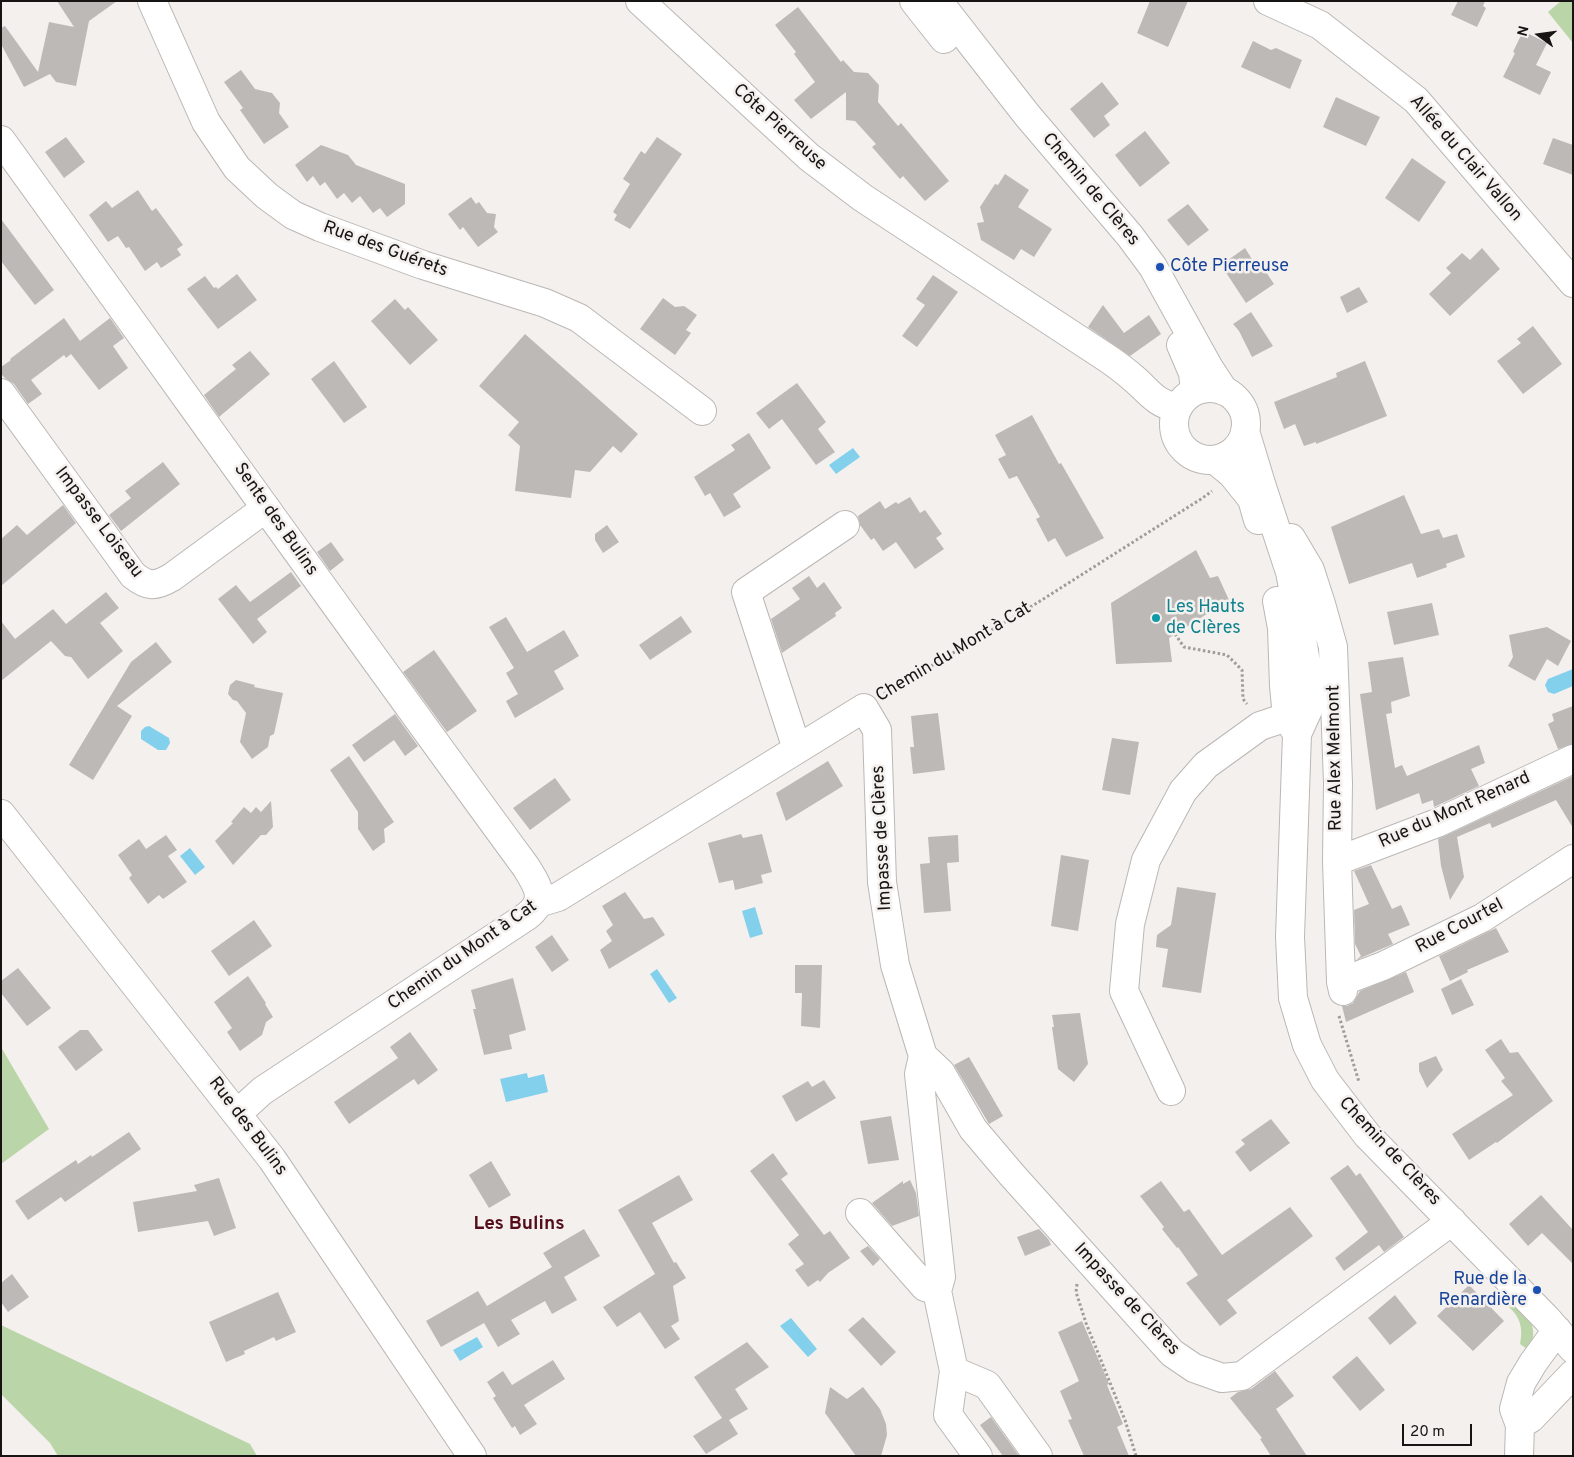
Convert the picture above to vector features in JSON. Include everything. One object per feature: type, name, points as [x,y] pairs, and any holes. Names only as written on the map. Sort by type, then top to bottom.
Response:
[{"type":"street","name":"Rue des Guérets","points":[[152,1],[206,122],[237,168],[267,196],[293,215],[320,227],[423,265],[544,303],[579,318],[702,411]]},
{"type":"street","name":"Côte Pierreuse","points":[[640,1],[808,157],[863,198],[1110,360],[1132,376],[1154,398],[1165,405],[1186,399]]},
{"type":"street","name":"Chemin de Clères","points":[[914,1],[1016,129],[1143,275],[1157,298],[1193,373],[1186,399]]},
{"type":"street","name":"Chemin de Clères","points":[[938,1],[1028,115],[1130,236],[1153,267],[1209,368],[1224,391]]},
{"type":"street","name":"Allée du Clair Vallon","points":[[1268,1],[1320,25],[1416,100],[1573,283]]},
{"type":"street","name":"Sente des Bulins","points":[[1,140],[376,662],[526,866],[536,883],[539,896],[538,903]]},
{"type":"street","points":[[1213,388],[1224,391],[1239,403],[1244,412],[1246,421],[1242,442],[1226,457],[1215,460],[1202,460],[1190,455],[1180,446],[1174,434],[1173,421],[1186,399],[1213,388]]},
{"type":"street","name":"Impasse Loiseau","points":[[1,393],[133,575],[144,583],[152,585],[164,582],[266,508]]},
{"type":"street","name":"Chemin de Clères","points":[[1245,431],[1290,572],[1308,682],[1298,720],[1290,937],[1293,998],[1307,1046],[1325,1080],[1367,1135],[1565,1340]]},
{"type":"street","name":"Chemin de Clères","points":[[1215,460],[1232,474],[1252,500],[1266,546],[1282,628],[1284,686],[1298,720]]},
{"type":"street","points":[[797,749],[746,592],[845,525]]},
{"type":"street","name":"Rue Alex Melmont","points":[[1288,534],[1310,570],[1333,647],[1338,783],[1337,861],[1342,986]]},
{"type":"street","name":"Chemin du Mont à Cat","points":[[238,1114],[262,1091],[527,916],[536,908],[538,903],[558,896],[864,708]]},
{"type":"street","name":"Impasse de Clères","points":[[864,708],[877,730],[882,882],[895,964],[923,1056],[919,1074],[941,1277],[937,1291],[954,1371],[948,1415],[978,1456]]},
{"type":"street","points":[[1171,1092],[1124,991],[1130,924],[1146,860],[1182,791],[1206,765],[1260,726],[1298,720]]},
{"type":"street","name":"Rue du Mont Renard","points":[[1337,861],[1437,822],[1573,760]]},
{"type":"street","name":"Rue des Bulins","points":[[1,814],[278,1167],[472,1456]]},
{"type":"street","name":"Rue Courtel","points":[[1342,986],[1482,918],[1573,859]]},
{"type":"street","name":"Impasse de Clères","points":[[923,1056],[941,1073],[973,1129],[1089,1262],[1172,1353],[1194,1368],[1222,1378],[1242,1376],[1452,1221]]},
{"type":"street","points":[[860,1212],[925,1287],[937,1291]]},
{"type":"street","points":[[1519,1456],[1520,1425],[1514,1409],[1521,1383],[1533,1363],[1565,1340]]},
{"type":"street","points":[[954,1371],[987,1385],[1038,1456]]},
{"type":"street","points":[[1520,1425],[1531,1418],[1573,1374]]},
{"type":"path","name":"Chemin du Mont à Cat","points":[[864,708],[1110,557]]},
{"type":"path","points":[[1175,634],[1184,647],[1228,654],[1242,670],[1243,699],[1260,726]]},
{"type":"path","points":[[1342,986],[1332,994],[1360,1084]]},
{"type":"path","points":[[1089,1262],[1080,1274],[1076,1292],[1125,1420],[1136,1456]]},
{"type":"green space","points":[[1561,1],[1573,1],[1573,43],[1548,12]]},
{"type":"green space","points":[[1,1047],[49,1129],[1,1164]]},
{"type":"green space","points":[[1513,1301],[1528,1318],[1533,1328],[1530,1351],[1520,1344],[1519,1320],[1509,1307]]},
{"type":"green space","points":[[1,1325],[250,1444],[257,1456],[58,1456],[50,1443],[1,1394]]},
{"type":"water","points":[[853,448],[860,457],[836,474],[829,465]]},
{"type":"water","points":[[1573,669],[1573,686],[1554,694],[1548,692],[1545,685],[1548,679]]},
{"type":"water","points":[[149,726],[169,738],[170,743],[166,750],[158,750],[141,739],[141,731]]},
{"type":"water","points":[[190,848],[205,867],[195,875],[180,856]]},
{"type":"water","points":[[755,907],[763,934],[750,938],[742,911]]},
{"type":"water","points":[[657,969],[677,998],[669,1003],[650,974]]},
{"type":"water","points":[[527,1073],[528,1078],[544,1074],[548,1092],[506,1102],[500,1079]]},
{"type":"water","points":[[791,1318],[817,1349],[808,1357],[780,1326]]},
{"type":"water","points":[[477,1337],[483,1347],[460,1361],[453,1350]]},
{"type":"building","points":[[57,1],[117,1],[89,21],[76,86],[56,82],[50,74],[24,87],[1,44],[1,28],[5,26],[38,72],[49,22],[74,27]]},
{"type":"building","points":[[1150,1],[1188,1],[1168,47],[1137,33]]},
{"type":"building","points":[[1458,1],[1485,1],[1483,6],[1486,8],[1477,27],[1451,15]]},
{"type":"building","points":[[798,7],[841,62],[843,60],[854,72],[868,73],[879,85],[878,102],[898,126],[901,123],[949,181],[925,201],[903,176],[900,179],[872,147],[876,144],[855,121],[846,120],[846,92],[811,119],[794,100],[815,82],[794,54],[796,52],[775,25]]},
{"type":"building","points":[[1523,31],[1547,43],[1536,65],[1551,72],[1540,95],[1503,77]]},
{"type":"building","points":[[1253,41],[1271,50],[1276,48],[1302,60],[1290,89],[1241,67]]},
{"type":"building","points":[[241,70],[255,89],[272,93],[280,103],[279,113],[289,127],[264,144],[240,110],[243,108],[224,82]]},
{"type":"building","points":[[1102,82],[1119,104],[1104,116],[1110,125],[1094,138],[1070,109]]},
{"type":"building","points":[[1336,97],[1380,117],[1366,146],[1323,127]]},
{"type":"building","points":[[1145,131],[1170,163],[1140,187],[1115,155]]},
{"type":"building","points":[[66,137],[85,162],[64,178],[45,152]]},
{"type":"building","points":[[657,137],[682,154],[630,229],[614,220],[617,215],[613,212],[630,184],[623,179],[641,151],[645,154]]},
{"type":"building","points":[[1553,138],[1573,145],[1573,175],[1543,164]]},
{"type":"building","points":[[321,145],[348,155],[356,165],[405,184],[405,204],[387,217],[380,208],[373,213],[360,196],[352,203],[344,193],[337,199],[325,182],[320,186],[313,176],[307,182],[295,165]]},
{"type":"building","points":[[1412,158],[1446,182],[1419,222],[1385,198]]},
{"type":"building","points":[[1005,174],[1029,190],[1018,207],[1052,229],[1034,257],[1021,249],[1014,260],[981,240],[977,223],[984,222],[980,207],[995,184],[998,185]]},
{"type":"building","points":[[138,190],[152,211],[156,208],[183,245],[177,249],[181,255],[161,268],[157,262],[145,271],[129,247],[126,248],[118,236],[108,242],[89,215],[106,201],[112,208]]},
{"type":"building","points":[[471,197],[476,204],[479,202],[487,213],[496,214],[494,227],[498,232],[478,247],[463,227],[460,230],[448,214]]},
{"type":"building","points":[[1188,204],[1209,230],[1188,246],[1167,220]]},
{"type":"building","points":[[1,219],[54,290],[35,305],[1,261]]},
{"type":"building","points":[[1245,248],[1260,272],[1264,269],[1274,284],[1246,303],[1221,265]]},
{"type":"building","points":[[1482,248],[1500,269],[1450,316],[1429,294],[1451,273],[1446,268],[1462,253],[1470,260]]},
{"type":"building","points":[[237,274],[257,300],[218,329],[187,289],[205,276],[214,288],[218,289]]},
{"type":"building","points":[[933,275],[958,292],[917,347],[902,336],[925,305],[916,299]]},
{"type":"building","points":[[1359,287],[1368,302],[1347,313],[1340,297]]},
{"type":"building","points":[[663,298],[675,307],[684,306],[697,315],[686,330],[691,333],[675,355],[640,329]]},
{"type":"building","points":[[395,299],[405,310],[408,307],[438,340],[410,365],[371,321]]},
{"type":"building","points":[[1103,305],[1124,333],[1149,315],[1161,334],[1130,356],[1088,327]]},
{"type":"building","points":[[1251,312],[1273,346],[1252,357],[1239,331],[1233,324]]},
{"type":"building","points":[[64,318],[80,341],[110,318],[124,338],[113,346],[128,368],[99,390],[71,354],[66,358],[64,355],[31,380],[42,394],[28,404],[14,384],[1,374],[1,367]]},
{"type":"building","points":[[1533,326],[1562,364],[1523,394],[1497,361],[1521,343],[1517,339]]},
{"type":"building","points":[[525,334],[638,434],[621,453],[613,446],[590,472],[575,470],[571,498],[515,491],[520,446],[508,435],[519,422],[479,386]]},
{"type":"building","points":[[250,351],[270,374],[219,417],[204,395],[236,369],[232,365]]},
{"type":"building","points":[[334,361],[367,407],[344,423],[311,379]]},
{"type":"building","points":[[1365,361],[1387,416],[1316,444],[1316,442],[1304,446],[1295,424],[1284,429],[1274,402],[1337,377],[1336,373]]},
{"type":"building","points":[[797,383],[826,422],[818,429],[835,452],[816,465],[782,419],[769,429],[756,413]]},
{"type":"building","points":[[1032,415],[1104,538],[1066,557],[1055,538],[1048,542],[1036,519],[1040,517],[1017,476],[1009,479],[998,459],[1006,455],[995,435]]},
{"type":"building","points":[[749,433],[771,468],[733,494],[741,507],[724,517],[710,493],[705,496],[694,477],[735,450],[731,445]]},
{"type":"building","points":[[163,462],[180,484],[121,531],[109,515],[131,498],[125,491]]},
{"type":"building","points":[[1404,495],[1421,534],[1439,529],[1443,538],[1457,534],[1465,557],[1446,564],[1447,567],[1417,578],[1412,563],[1349,584],[1331,527]]},
{"type":"building","points":[[910,497],[920,513],[925,510],[942,534],[936,538],[944,549],[915,569],[896,542],[883,551],[874,538],[871,540],[860,525],[858,516],[880,501],[885,509],[896,502],[898,504]]},
{"type":"building","points":[[63,505],[76,523],[1,586],[1,539],[17,525],[27,535]]},
{"type":"building","points":[[607,525],[619,542],[603,553],[595,540],[595,534]]},
{"type":"building","points":[[331,542],[344,560],[330,571],[317,552]]},
{"type":"building","name":"Les Hauts de Clères","points":[[1196,550],[1210,578],[1218,576],[1229,600],[1169,638],[1172,662],[1116,664],[1111,603]]},
{"type":"building","points":[[291,572],[301,586],[257,619],[267,632],[253,644],[218,599],[236,585],[250,602]]},
{"type":"building","points":[[809,576],[817,588],[824,582],[842,608],[835,613],[836,616],[782,653],[771,619],[800,599],[792,588]]},
{"type":"building","points":[[106,592],[119,608],[100,623],[123,651],[88,679],[71,657],[65,656],[51,641],[1,681],[1,621],[15,639],[53,609],[66,624]]},
{"type":"building","points":[[1432,603],[1439,635],[1394,645],[1387,612]]},
{"type":"building","points":[[681,616],[692,632],[650,660],[639,645]]},
{"type":"building","points":[[506,617],[527,652],[564,630],[579,656],[554,671],[564,689],[515,718],[506,701],[518,694],[506,673],[514,668],[489,627]]},
{"type":"building","points":[[1547,627],[1571,641],[1558,666],[1547,659],[1535,681],[1508,666],[1513,657],[1509,635]]},
{"type":"building","points":[[156,642],[172,662],[117,706],[132,716],[93,780],[69,765],[131,662]]},
{"type":"building","points":[[434,650],[477,711],[447,732],[403,672]]},
{"type":"building","points":[[1403,657],[1410,696],[1391,702],[1392,713],[1386,714],[1395,768],[1402,765],[1407,776],[1479,745],[1485,763],[1471,769],[1479,786],[1434,807],[1433,800],[1422,804],[1419,793],[1376,810],[1360,694],[1372,692],[1368,662]]},
{"type":"building","points":[[236,680],[255,685],[254,687],[283,693],[274,734],[270,736],[268,747],[252,759],[240,742],[246,713],[237,701],[233,700],[228,694],[230,685]]},
{"type":"building","points":[[1573,706],[1573,744],[1558,749],[1548,724],[1554,721],[1552,714]]},
{"type":"building","points":[[938,713],[945,770],[913,774],[910,747],[914,747],[911,716]]},
{"type":"building","points":[[395,714],[418,746],[405,756],[394,740],[364,762],[352,745]]},
{"type":"building","points":[[1112,738],[1139,742],[1130,795],[1102,790]]},
{"type":"building","points":[[349,756],[394,822],[384,829],[385,842],[373,851],[358,829],[358,812],[330,770]]},
{"type":"building","points":[[828,761],[843,786],[786,821],[776,793]]},
{"type":"building","points":[[1573,776],[1573,828],[1556,800],[1492,828],[1490,823],[1457,837],[1464,877],[1450,900],[1441,866],[1438,839]]},
{"type":"building","points":[[555,778],[571,800],[530,830],[513,808]]},
{"type":"building","points":[[271,801],[273,827],[266,835],[261,835],[233,865],[215,841],[233,823],[231,822],[244,807],[251,813],[256,807],[261,812]]},
{"type":"building","points":[[741,834],[743,838],[762,834],[772,872],[761,875],[763,883],[735,890],[733,880],[719,883],[708,843]]},
{"type":"building","points":[[166,835],[177,850],[168,856],[187,882],[163,899],[159,895],[148,904],[129,878],[132,875],[118,855],[139,839],[146,849]]},
{"type":"building","points":[[958,835],[959,862],[947,863],[951,911],[924,913],[920,864],[930,863],[928,837]]},
{"type":"building","points":[[1061,855],[1089,860],[1078,931],[1051,926]]},
{"type":"building","points":[[1371,865],[1392,909],[1401,905],[1410,925],[1388,934],[1393,944],[1356,960],[1361,956],[1355,944],[1354,910],[1369,904],[1354,871]]},
{"type":"building","points":[[1177,887],[1216,893],[1201,993],[1162,987],[1168,949],[1156,947],[1157,935],[1171,925]]},
{"type":"building","points":[[625,892],[644,919],[653,917],[665,935],[609,969],[600,950],[612,941],[606,931],[613,925],[602,906]]},
{"type":"building","points":[[254,920],[272,946],[229,976],[211,951]]},
{"type":"building","points":[[1496,928],[1509,952],[1467,970],[1468,972],[1450,981],[1439,956]]},
{"type":"building","points":[[552,935],[569,960],[552,972],[535,947]]},
{"type":"building","points":[[795,965],[822,965],[820,1028],[801,1026],[802,993],[795,993]]},
{"type":"building","points":[[18,968],[51,1008],[27,1026],[1,993],[1,981]]},
{"type":"building","points":[[1406,972],[1414,992],[1346,1022],[1342,1006],[1353,1003],[1360,991]]},
{"type":"building","points":[[248,976],[273,1017],[266,1022],[262,1035],[240,1051],[227,1032],[232,1028],[214,1002]]},
{"type":"building","points":[[513,978],[526,1030],[509,1035],[512,1049],[484,1055],[473,1009],[476,1009],[471,990]]},
{"type":"building","points":[[1461,979],[1474,1005],[1452,1015],[1441,989]]},
{"type":"building","points":[[1080,1013],[1088,1064],[1074,1082],[1058,1069],[1052,1015]]},
{"type":"building","points":[[80,1030],[88,1030],[103,1050],[76,1071],[58,1047]]},
{"type":"building","points":[[410,1032],[438,1070],[418,1085],[414,1079],[349,1124],[334,1102],[398,1058],[390,1047]]},
{"type":"building","points":[[1501,1039],[1510,1053],[1518,1052],[1553,1101],[1497,1143],[1469,1160],[1452,1134],[1513,1095],[1501,1081],[1505,1078],[1485,1050]]},
{"type":"building","points":[[1436,1056],[1443,1070],[1427,1088],[1419,1071],[1419,1063]]},
{"type":"building","points":[[969,1057],[1003,1116],[989,1124],[954,1065]]},
{"type":"building","points":[[824,1080],[836,1098],[796,1122],[782,1096],[808,1081],[812,1087]]},
{"type":"building","points":[[891,1116],[899,1160],[868,1164],[860,1121]]},
{"type":"building","points":[[1271,1119],[1290,1143],[1250,1172],[1235,1152],[1245,1144],[1241,1140]]},
{"type":"building","points":[[129,1132],[141,1149],[65,1202],[61,1197],[28,1220],[15,1201],[76,1160],[78,1164],[91,1155],[92,1157]]},
{"type":"building","points":[[773,1153],[788,1174],[781,1179],[824,1235],[830,1231],[850,1258],[828,1273],[820,1282],[818,1280],[808,1287],[795,1270],[804,1264],[788,1244],[799,1235],[750,1171]]},
{"type":"building","points":[[491,1161],[511,1195],[489,1208],[469,1175]]},
{"type":"building","points":[[1348,1165],[1356,1176],[1360,1173],[1404,1237],[1384,1252],[1379,1245],[1344,1271],[1335,1258],[1368,1232],[1330,1178]]},
{"type":"building","points":[[679,1175],[693,1200],[652,1223],[674,1263],[676,1262],[686,1278],[673,1286],[679,1321],[671,1326],[680,1339],[665,1349],[640,1312],[617,1327],[603,1307],[655,1274],[618,1210]]},
{"type":"building","points":[[219,1178],[236,1228],[214,1236],[208,1221],[138,1232],[133,1202],[197,1191],[194,1185]]},
{"type":"building","points":[[910,1180],[916,1193],[919,1216],[892,1226],[872,1203],[903,1181],[903,1184]]},
{"type":"building","points":[[1161,1181],[1184,1212],[1189,1209],[1222,1255],[1290,1207],[1313,1236],[1227,1300],[1237,1313],[1220,1326],[1186,1283],[1198,1275],[1178,1247],[1162,1229],[1164,1227],[1140,1196]]},
{"type":"building","points":[[1541,1195],[1573,1230],[1573,1264],[1542,1233],[1528,1246],[1509,1224]]},
{"type":"building","points":[[584,1229],[600,1256],[564,1277],[577,1300],[552,1314],[545,1301],[511,1320],[520,1334],[498,1347],[484,1323],[441,1347],[426,1321],[478,1291],[487,1306],[552,1267],[543,1253]]},
{"type":"building","points":[[1039,1229],[1051,1245],[1025,1256],[1017,1237]]},
{"type":"building","points":[[868,1246],[880,1259],[873,1266],[860,1251]]},
{"type":"building","points":[[12,1274],[29,1297],[8,1312],[1,1302],[1,1283]]},
{"type":"building","points":[[1469,1285],[1504,1321],[1473,1351],[1437,1316]]},
{"type":"building","points":[[278,1292],[296,1332],[276,1341],[274,1337],[244,1351],[245,1354],[226,1362],[209,1322]]},
{"type":"building","points":[[1395,1295],[1417,1323],[1390,1345],[1368,1318]]},
{"type":"building","points":[[863,1317],[896,1352],[881,1366],[848,1330]]},
{"type":"building","points":[[1082,1321],[1109,1384],[1107,1385],[1123,1424],[1117,1427],[1129,1456],[1084,1456],[1068,1420],[1072,1419],[1060,1391],[1079,1381],[1058,1332]]},
{"type":"building","points":[[747,1342],[769,1367],[735,1389],[748,1409],[729,1420],[738,1434],[706,1454],[693,1436],[722,1418],[694,1377]]},
{"type":"building","points":[[1357,1356],[1385,1390],[1360,1411],[1332,1377]]},
{"type":"building","points":[[553,1360],[565,1379],[524,1405],[537,1424],[520,1435],[515,1426],[512,1428],[493,1398],[496,1396],[487,1382],[503,1371],[512,1385]]},
{"type":"building","points":[[1275,1371],[1294,1396],[1276,1409],[1307,1456],[1271,1456],[1260,1439],[1262,1438],[1230,1398],[1238,1392],[1251,1389]]},
{"type":"building","points":[[830,1387],[847,1399],[863,1387],[880,1409],[886,1424],[887,1435],[881,1456],[856,1456],[825,1413]]},
{"type":"building","points":[[991,1417],[1019,1456],[1003,1456],[980,1425]]},
{"type":"place","name":"Côte Pierreuse","points":[[1160,267]]},
{"type":"place","name":"Les Hauts de Clères","points":[[1156,618]]},
{"type":"place","name":"Rue de la Renardière","points":[[1537,1290]]},
{"type":"district","name":"Les Bulins","points":[[519,1225]]}]
